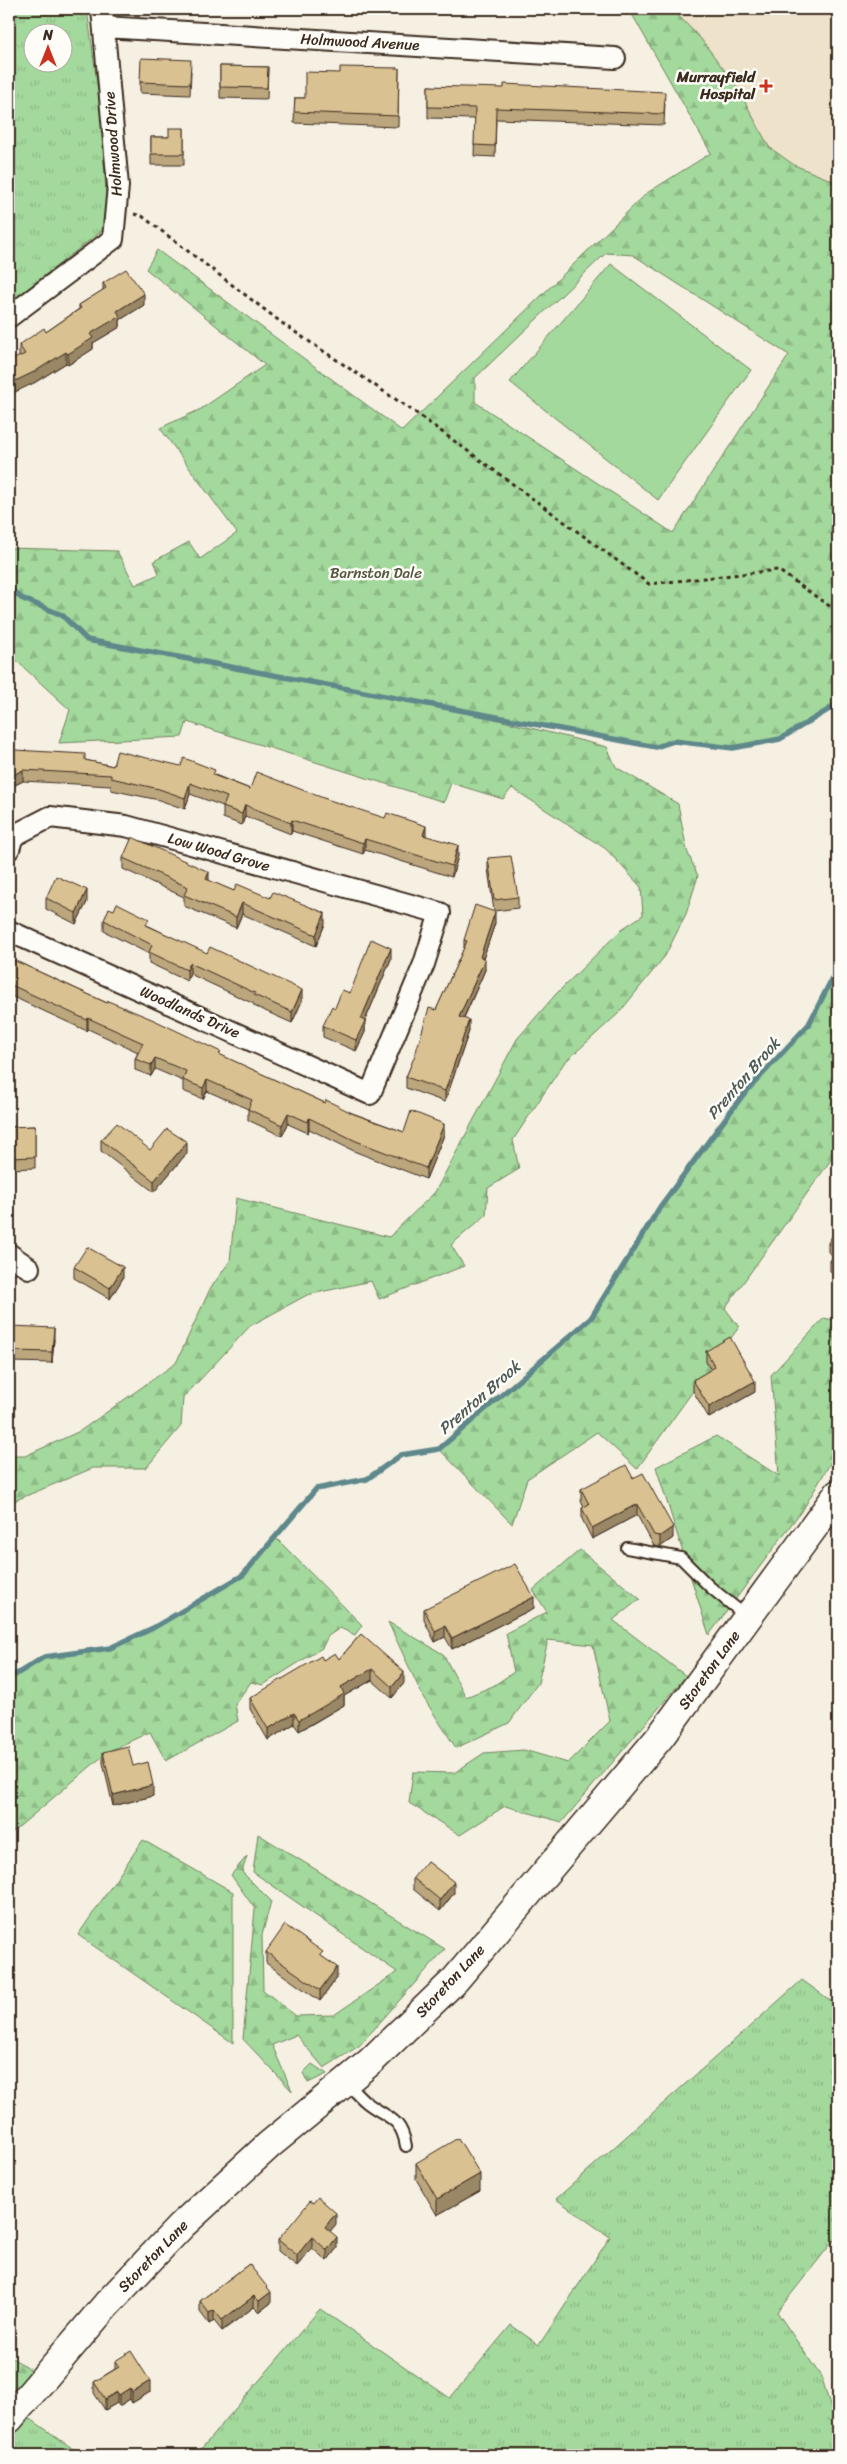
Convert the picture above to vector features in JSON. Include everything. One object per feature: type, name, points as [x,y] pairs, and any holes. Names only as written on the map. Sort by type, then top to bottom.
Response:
[{"type":"street","name":"Holmwood Avenue","points":[[103,18],[616,58]]},
{"type":"street","name":"Holmwood Drive","points":[[9,317],[113,239],[118,186],[103,18]]},
{"type":"street","name":"Low Wood Grove","points":[[9,849],[13,836],[50,817],[126,826],[440,913],[424,964],[370,1094]]},
{"type":"street","name":"Woodlands Drive","points":[[9,931],[370,1094]]},
{"type":"street","points":[[9,1254],[29,1268]]},
{"type":"street","name":"Storeton Lane","points":[[9,2419],[107,2304],[182,2225],[269,2145],[370,2062],[455,1980],[660,1737],[838,1494]]},
{"type":"lane","points":[[627,1548],[681,1558],[716,1593],[747,1618]]},
{"type":"lane","points":[[346,2081],[366,2102],[396,2122],[404,2134],[406,2146]]},
{"type":"path","points":[[116,210],[142,216],[286,326],[416,413],[649,584],[778,570],[838,612]]},
{"type":"shaded area","name":"Murrayfield Hospital","points":[[648,9],[838,9],[838,226]]},
{"type":"green space","points":[[9,9],[87,9],[101,112],[107,211],[103,230],[9,303]]},
{"type":"green space","name":"Barnston Dale","points":[[629,9],[672,9],[701,39],[737,87],[769,147],[794,165],[838,183],[838,704],[780,739],[733,748],[674,741],[656,747],[447,707],[607,747],[616,767],[678,804],[687,851],[698,876],[686,914],[665,956],[619,1013],[564,1063],[513,1140],[519,1169],[488,1188],[486,1215],[451,1245],[464,1266],[379,1299],[371,1281],[307,1295],[250,1326],[183,1398],[181,1426],[146,1468],[93,1468],[9,1503],[9,1456],[25,1456],[80,1431],[176,1363],[210,1289],[230,1261],[236,1198],[389,1237],[435,1192],[517,1039],[556,994],[622,929],[643,915],[641,887],[606,849],[512,788],[503,799],[451,783],[444,802],[187,722],[182,737],[59,743],[70,710],[9,654],[9,548],[117,551],[135,585],[159,574],[154,561],[189,542],[200,559],[237,533],[160,428],[201,409],[265,365],[146,269],[157,250],[402,431],[647,193],[711,153]],"holes":[[[606,253],[633,255],[789,355],[673,533],[475,402],[475,378]]]},
{"type":"green space","points":[[611,264],[751,370],[658,500],[510,382]]},
{"type":"green space","points":[[838,967],[838,1150],[725,1308],[739,1327],[637,1469],[597,1432],[527,1479],[512,1524],[439,1449],[591,1318],[660,1207],[742,1096],[809,1024]]},
{"type":"green space","points":[[824,1318],[838,1321],[838,1450],[805,1506],[709,1635],[656,1467],[716,1436],[779,1476],[771,1375]]},
{"type":"green space","points":[[275,1537],[362,1625],[355,1635],[340,1628],[328,1636],[322,1648],[263,1685],[251,1682],[235,1704],[238,1721],[166,1761],[150,1732],[109,1751],[9,1835],[9,1674],[15,1675],[44,1657],[110,1648],[153,1628],[243,1575]]},
{"type":"green space","points":[[580,1550],[640,1599],[613,1620],[686,1676],[562,1822],[505,1806],[460,1835],[409,1803],[413,1772],[454,1773],[484,1753],[524,1750],[568,1763],[610,1721],[593,1645],[548,1640],[538,1683],[509,1723],[456,1748],[423,1697],[388,1622],[443,1654],[466,1697],[493,1686],[514,1672],[506,1633],[547,1612],[533,1590]]},
{"type":"green space","points":[[258,1834],[445,1949],[359,2046],[324,2068],[296,2035],[272,2045],[292,2091],[243,2039],[255,1909],[231,1875],[247,1856],[242,1872],[271,1901],[262,1935],[263,1990],[296,2016],[334,2015],[397,1972],[253,1872]]},
{"type":"green space","points":[[143,1840],[233,1892],[233,2043],[78,1935]]},
{"type":"green space","points":[[802,1980],[838,2006],[838,2235],[777,2312],[822,2378],[838,2434],[838,2455],[196,2455],[320,2309],[450,2398],[511,2325],[539,2345],[610,2237],[556,2199]]},
{"type":"green space","points":[[312,2064],[327,2074],[308,2083],[303,2073]]},
{"type":"green space","points":[[9,2356],[33,2371],[19,2392],[9,2383]]},
{"type":"green space","points":[[25,2415],[82,2455],[9,2455],[9,2434]]},
{"type":"building","points":[[141,58],[191,60],[190,84],[140,82]]},
{"type":"building","points":[[220,66],[268,67],[267,88],[220,87]]},
{"type":"building","points":[[340,67],[399,68],[398,116],[294,112],[295,98],[305,98],[305,72],[340,73]]},
{"type":"building","points":[[504,84],[665,92],[664,114],[496,108],[495,146],[474,145],[475,108],[428,107],[428,86],[504,88]]},
{"type":"building","points":[[169,128],[184,128],[184,154],[151,154],[151,137],[169,137]]},
{"type":"building","points":[[126,269],[144,294],[117,311],[120,316],[90,334],[93,338],[68,354],[66,352],[34,372],[9,384],[9,361],[25,354],[19,345],[44,328],[46,332],[81,308],[79,305],[106,288],[103,283]]},
{"type":"building","points":[[15,750],[85,754],[85,760],[113,766],[117,751],[181,766],[184,758],[215,770],[213,775],[250,789],[256,772],[326,799],[385,818],[387,813],[426,826],[423,835],[458,845],[452,866],[365,839],[363,843],[292,820],[291,823],[245,805],[242,814],[223,807],[227,797],[190,783],[185,798],[159,789],[111,778],[111,775],[23,770],[9,777],[9,753]]},
{"type":"building","points":[[132,837],[209,872],[206,879],[234,891],[237,884],[270,898],[273,892],[325,913],[316,935],[242,903],[236,917],[184,895],[188,887],[123,858]]},
{"type":"building","points":[[511,856],[518,897],[494,900],[488,858]]},
{"type":"building","points":[[56,876],[87,890],[76,913],[46,898]]},
{"type":"building","points":[[117,903],[149,919],[146,925],[207,953],[210,947],[302,990],[292,1012],[190,963],[187,970],[149,952],[152,945],[104,920],[109,908],[114,910]]},
{"type":"building","points":[[475,905],[495,912],[480,957],[485,959],[459,1017],[469,1020],[445,1091],[406,1077],[415,1055],[429,1008],[436,1010],[467,941],[464,940]]},
{"type":"building","points":[[371,939],[391,948],[361,1019],[365,1021],[356,1040],[323,1026],[332,1006],[335,1008],[342,990],[350,993]]},
{"type":"building","points":[[9,958],[107,1003],[108,1001],[154,1020],[221,1052],[219,1054],[325,1103],[326,1100],[354,1114],[404,1132],[411,1111],[444,1124],[426,1168],[356,1141],[309,1118],[308,1122],[288,1113],[282,1125],[248,1109],[252,1100],[207,1080],[203,1088],[183,1080],[186,1071],[155,1058],[151,1065],[135,1059],[143,1043],[88,1018],[87,1020],[9,984]]},
{"type":"building","points":[[117,1123],[150,1150],[167,1129],[187,1142],[154,1181],[101,1140]]},
{"type":"building","points":[[35,1126],[35,1157],[9,1158],[9,1127]]},
{"type":"building","points":[[838,1227],[838,1249],[828,1243]]},
{"type":"building","points":[[87,1247],[123,1267],[110,1288],[74,1267]]},
{"type":"building","points":[[838,1249],[838,1266],[830,1261]]},
{"type":"building","points":[[12,1326],[54,1328],[52,1352],[11,1351]]},
{"type":"building","points":[[730,1337],[755,1381],[709,1407],[693,1380],[715,1367],[706,1351]]},
{"type":"building","points":[[626,1465],[633,1478],[643,1473],[673,1527],[660,1536],[654,1535],[637,1504],[592,1528],[582,1508],[589,1504],[581,1489]]},
{"type":"building","points":[[515,1564],[534,1597],[452,1638],[445,1626],[435,1631],[424,1609]]},
{"type":"building","points":[[361,1634],[404,1672],[392,1687],[372,1669],[341,1687],[344,1694],[312,1713],[299,1720],[294,1713],[268,1729],[250,1698],[321,1656],[323,1660],[335,1653],[339,1659]]},
{"type":"building","points":[[128,1746],[133,1766],[148,1762],[153,1785],[113,1795],[103,1752]]},
{"type":"building","points":[[427,1861],[454,1882],[440,1900],[413,1878]]},
{"type":"building","points":[[285,1925],[323,1952],[320,1955],[337,1967],[320,1990],[266,1952]]},
{"type":"building","points":[[458,2138],[480,2174],[437,2199],[416,2163]]},
{"type":"building","points":[[318,2197],[336,2213],[325,2227],[337,2237],[327,2250],[312,2237],[297,2255],[278,2240],[310,2201],[313,2203]]},
{"type":"building","points":[[249,2264],[271,2292],[259,2301],[254,2296],[222,2320],[214,2310],[209,2313],[200,2301]]},
{"type":"building","points":[[131,2351],[150,2381],[132,2392],[130,2388],[119,2395],[117,2392],[105,2399],[94,2382],[119,2367],[115,2361]]},
{"type":"waterway","points":[[9,588],[21,598],[62,615],[87,640],[656,747],[674,741],[733,748],[780,739],[838,704]]},
{"type":"waterway","name":"Prenton Brook","points":[[9,1674],[15,1675],[44,1657],[110,1648],[153,1628],[243,1575],[316,1489],[367,1479],[401,1455],[439,1449],[591,1318],[660,1207],[742,1096],[809,1024],[838,967]]},
{"type":"place","name":"Murrayfield Hospital","points":[[766,86]]}]
